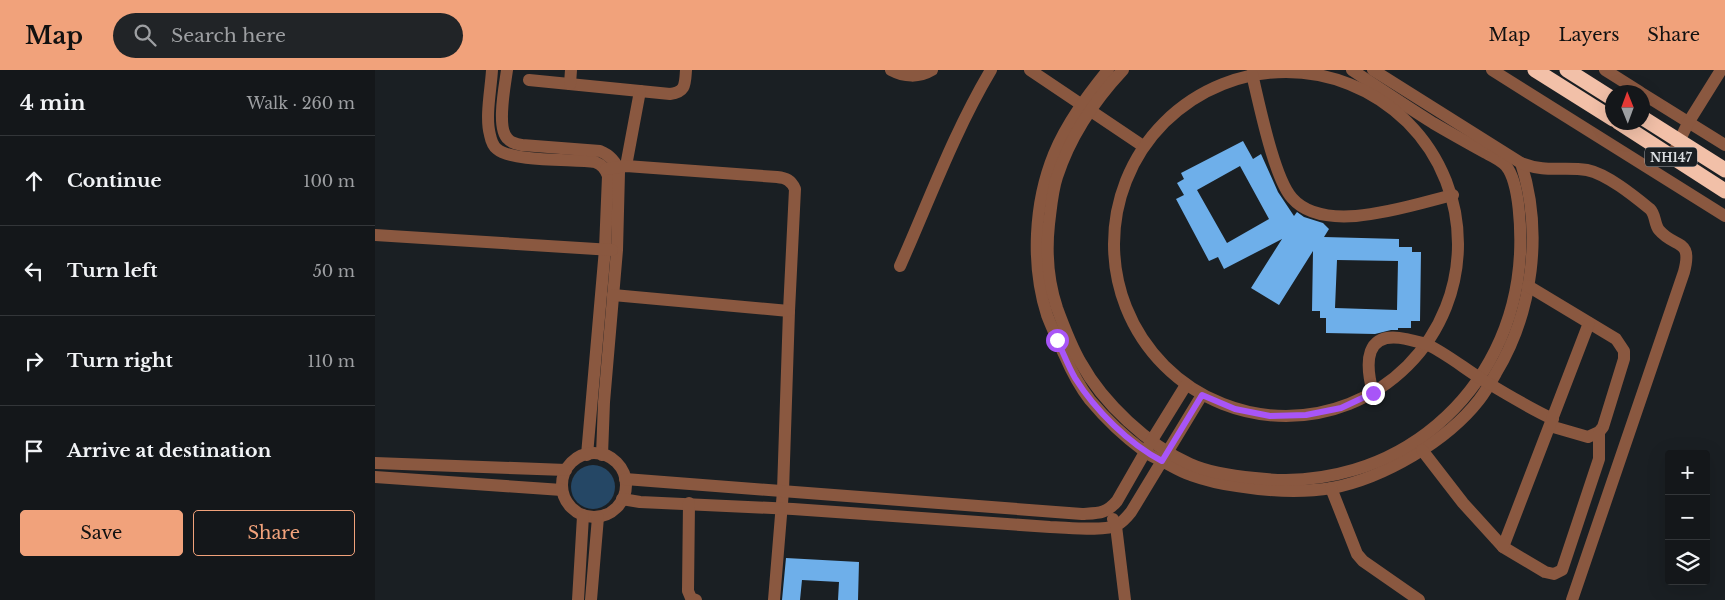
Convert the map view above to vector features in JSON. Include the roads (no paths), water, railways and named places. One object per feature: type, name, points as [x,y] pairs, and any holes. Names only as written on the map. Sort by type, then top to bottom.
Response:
[{"type":"highway","points":[[1535,70],[1605,114]]},
{"type":"highway","points":[[1567,70],[1605,94]]},
{"type":"highway","name":"NH147","points":[[1650,122],[1725,170]]},
{"type":"highway","name":"NH147","points":[[1630,130],[1725,191]]},
{"type":"street","points":[[492,70],[489,127],[493,144],[497,150],[507,154],[522,157],[595,162],[616,167],[777,177],[786,178],[792,182],[795,188],[795,198],[783,491],[773,600]]},
{"type":"street","points":[[507,70],[502,128],[507,139],[522,145],[599,151],[608,154],[616,167]]},
{"type":"street","points":[[570,84],[571,70]]},
{"type":"street","points":[[529,80],[670,94],[680,92],[685,82],[686,70]]},
{"type":"street","points":[[891,70],[904,75],[917,76],[932,70]]},
{"type":"street","points":[[900,266],[963,123],[991,70]]},
{"type":"street","points":[[1030,70],[1143,146]]},
{"type":"street","points":[[1108,70],[1086,108],[1056,179],[1047,240],[1049,270],[1055,300],[1066,332],[1080,363],[1100,393],[1134,426],[1152,440],[1164,456],[1189,475],[1225,484],[1286,491],[1331,488],[1385,470],[1439,439],[1457,424],[1480,399],[1494,352],[1513,310],[1519,271],[1521,228],[1512,179],[1505,165],[1431,122],[1385,84],[1338,79],[1295,71],[1252,74],[1226,82],[1202,93],[1180,107],[1160,125],[1143,146],[1123,186],[1113,230],[1115,274],[1129,317],[1153,355],[1186,385],[1202,395],[1235,409],[1270,416],[1306,415],[1341,408],[1373,393],[1412,363],[1427,344],[1447,310],[1457,273],[1459,234],[1453,195],[1436,156],[1410,123],[1385,84],[1373,70]]},
{"type":"street","points":[[1123,70],[1111,84],[1068,124],[1054,154],[1042,192],[1037,224],[1037,254],[1047,314],[1075,377],[1090,401],[1145,452],[1240,477],[1288,482],[1349,473],[1379,462],[1404,449],[1423,436],[1501,364],[1516,334],[1531,266],[1533,236],[1527,182],[1521,163]]},
{"type":"street","points":[[1352,70],[1385,84],[1521,163],[1535,168],[1582,170],[1601,175],[1654,212],[1658,228],[1685,249],[1687,259],[1572,600]]},
{"type":"street","points":[[1492,70],[1725,216]]},
{"type":"street","points":[[1605,70],[1628,85]]},
{"type":"street","points":[[1671,157],[1688,122],[1721,70]]},
{"type":"street","points":[[1252,74],[1277,168],[1291,197],[1308,210],[1318,214],[1352,217],[1453,195]]},
{"type":"street","points":[[602,455],[604,402],[613,295],[609,183],[616,167],[640,91]]},
{"type":"street","points":[[1650,99],[1725,145]]},
{"type":"street","points":[[497,150],[507,139]]},
{"type":"street","points":[[375,235],[611,250]]},
{"type":"street","points":[[587,454],[611,250]]},
{"type":"street","points":[[1373,393],[1368,367],[1369,356],[1374,346],[1379,342],[1386,338],[1394,337],[1427,344],[1551,423],[1588,436],[1599,432],[1603,427],[1610,406],[1624,359],[1624,351],[1617,339],[1528,286]]},
{"type":"street","points":[[613,295],[789,311]]},
{"type":"street","points":[[1503,547],[1589,322]]},
{"type":"street","points":[[625,479],[1082,514],[1100,513],[1110,510],[1117,501],[1186,385]]},
{"type":"street","points":[[623,499],[640,502],[781,508],[1050,527],[1088,528],[1115,526],[1125,520],[1131,512],[1202,395]]},
{"type":"street","points":[[1422,450],[1463,503],[1503,547],[1545,572],[1554,574],[1562,570],[1599,459],[1599,432]]},
{"type":"street","points":[[587,454],[602,455],[610,458],[617,464],[625,479],[623,499],[612,511],[598,517],[583,516],[569,506],[562,490],[562,480],[566,470],[575,460],[587,454]]},
{"type":"street","points":[[375,463],[566,470]]},
{"type":"street","points":[[375,477],[562,490]]},
{"type":"street","points":[[1331,488],[1357,554],[1363,561],[1419,600]]},
{"type":"street","points":[[689,503],[688,591],[691,598],[696,600]]},
{"type":"street","points":[[1110,510],[1115,526],[1125,600]]},
{"type":"street","points":[[578,600],[583,516]]},
{"type":"street","points":[[591,600],[598,517]]}]
